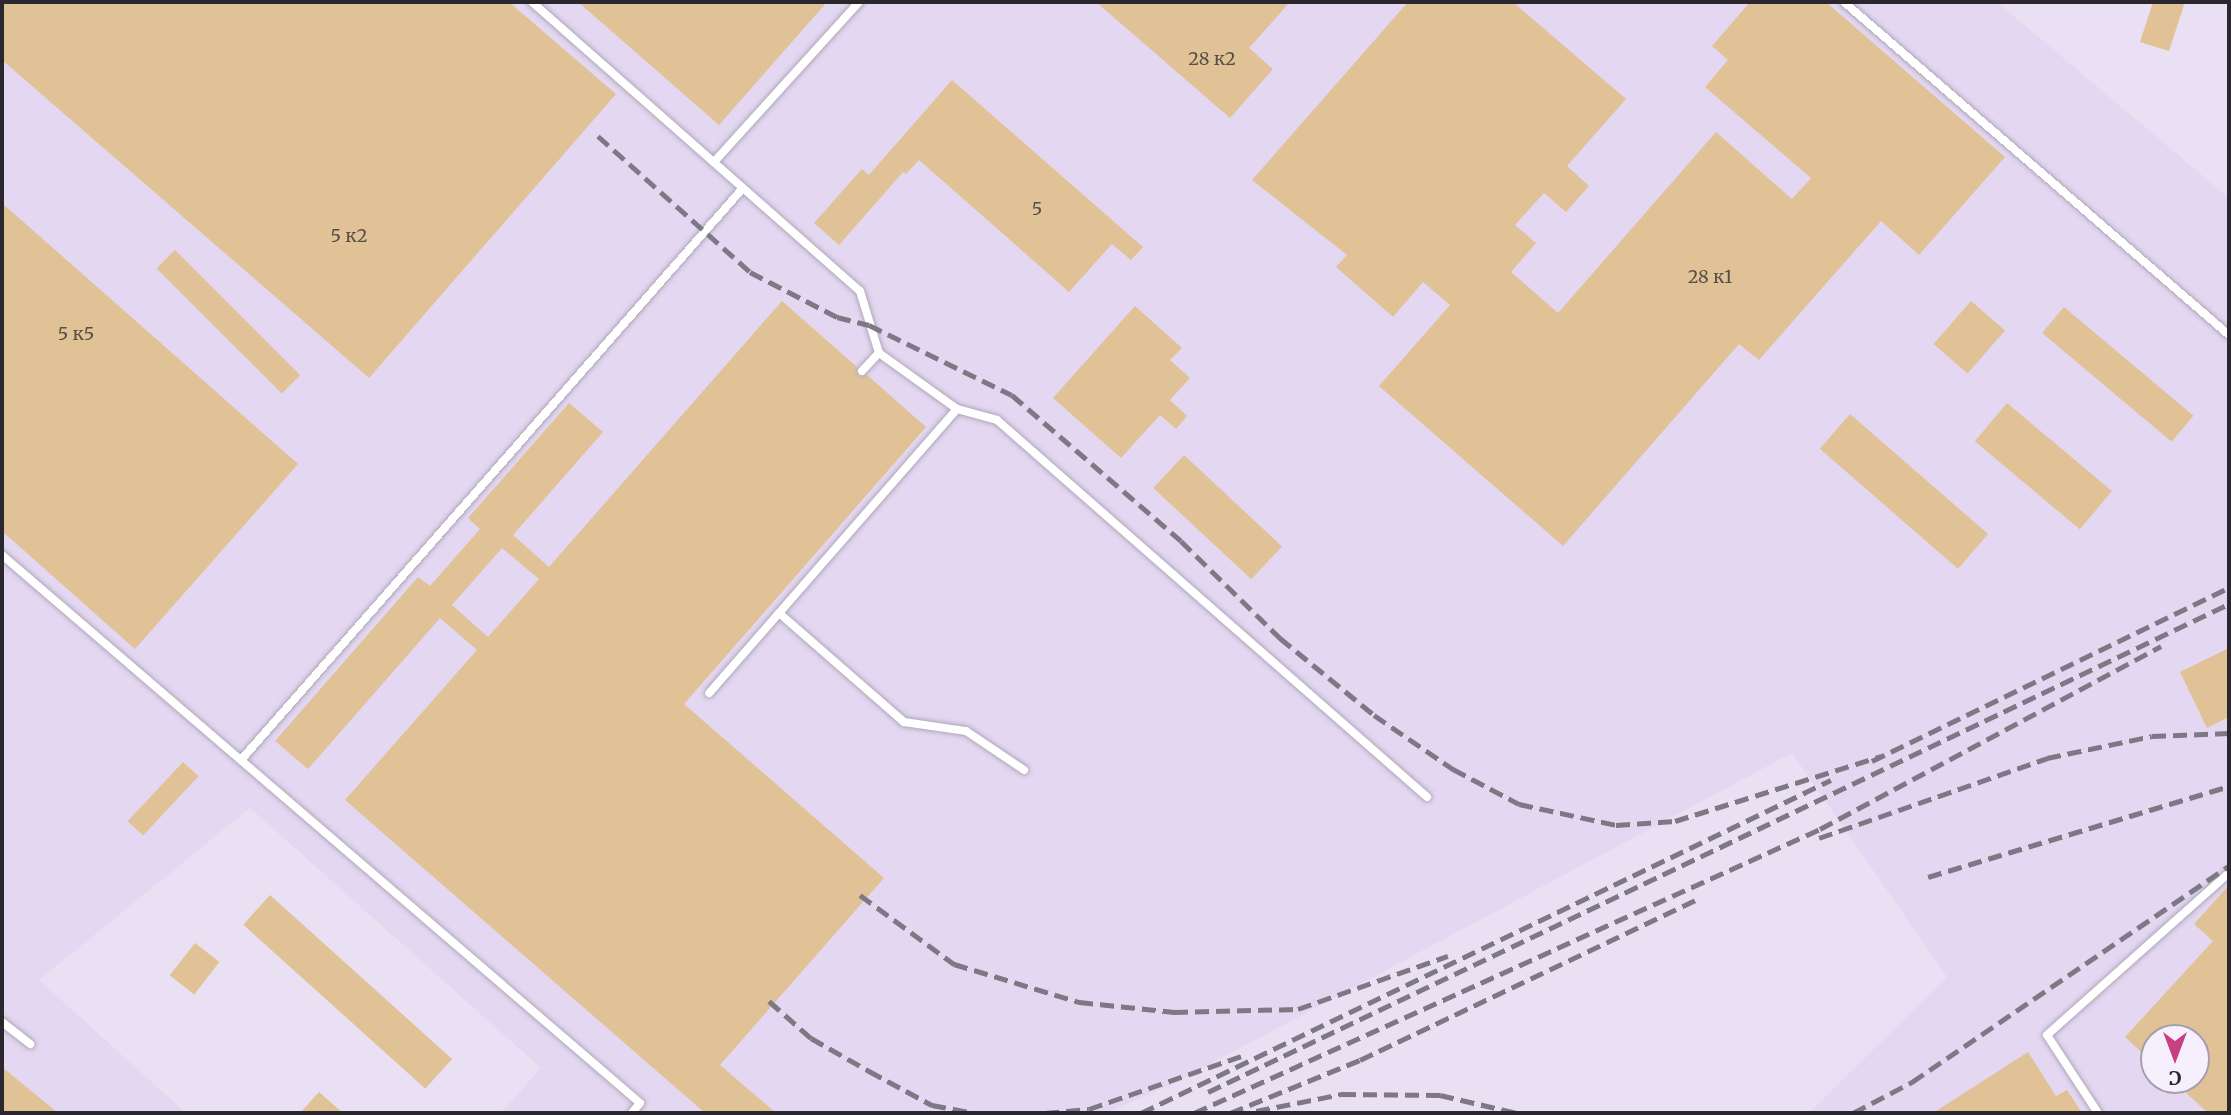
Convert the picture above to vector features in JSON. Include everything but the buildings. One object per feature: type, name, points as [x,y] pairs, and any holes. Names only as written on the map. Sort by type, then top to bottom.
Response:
[{"type":"lane","points":[[532,2],[860,291],[880,352],[957,410],[997,420],[1427,797]]},
{"type":"lane","points":[[714,162],[859,2]]},
{"type":"lane","points":[[1844,2],[2229,335]]},
{"type":"lane","points":[[241,760],[743,188]]},
{"type":"lane","points":[[862,371],[880,352]]},
{"type":"lane","points":[[709,693],[957,410]]},
{"type":"lane","points":[[2,555],[640,1103],[632,1113]]},
{"type":"lane","points":[[779,612],[904,722],[966,732],[1024,770]]},
{"type":"lane","points":[[2098,1113],[2047,1035],[2229,873]]},
{"type":"lane","points":[[2,1022],[30,1044]]},
{"type":"shaded area","points":[[2,2],[1997,2],[2229,198],[2229,1113],[1809,1113],[1947,977],[1792,753],[1173,1084],[1105,1113],[501,1113],[541,1068],[250,808],[39,980],[186,1113],[2,1113]]},
{"type":"railway","points":[[598,136],[750,272],[837,317],[869,325],[1012,395],[1181,541],[1280,638],[1374,715],[1453,769],[1519,804],[1616,825],[1675,821],[1881,756]]},
{"type":"railway","points":[[1872,761],[2229,588]]},
{"type":"railway","points":[[1208,1092],[2229,604]]},
{"type":"railway","points":[[1194,1113],[1820,829],[2161,646]]},
{"type":"railway","points":[[1819,838],[2047,758],[2152,736],[2229,733]]},
{"type":"railway","points":[[1141,1113],[1831,780]]},
{"type":"railway","points":[[1928,877],[2229,786]]},
{"type":"railway","points":[[1853,1113],[1912,1082],[2229,866]]},
{"type":"railway","points":[[860,895],[954,964],[1079,1002],[1174,1012],[1298,1009],[1448,956]]},
{"type":"railway","points":[[1230,1113],[1360,1060],[1700,898]]},
{"type":"railway","points":[[769,1001],[811,1038],[869,1071],[932,1105],[974,1113]]},
{"type":"railway","points":[[1045,1113],[1089,1109],[1241,1056]]},
{"type":"railway","points":[[1256,1111],[1342,1094],[1440,1095],[1517,1113]]}]
